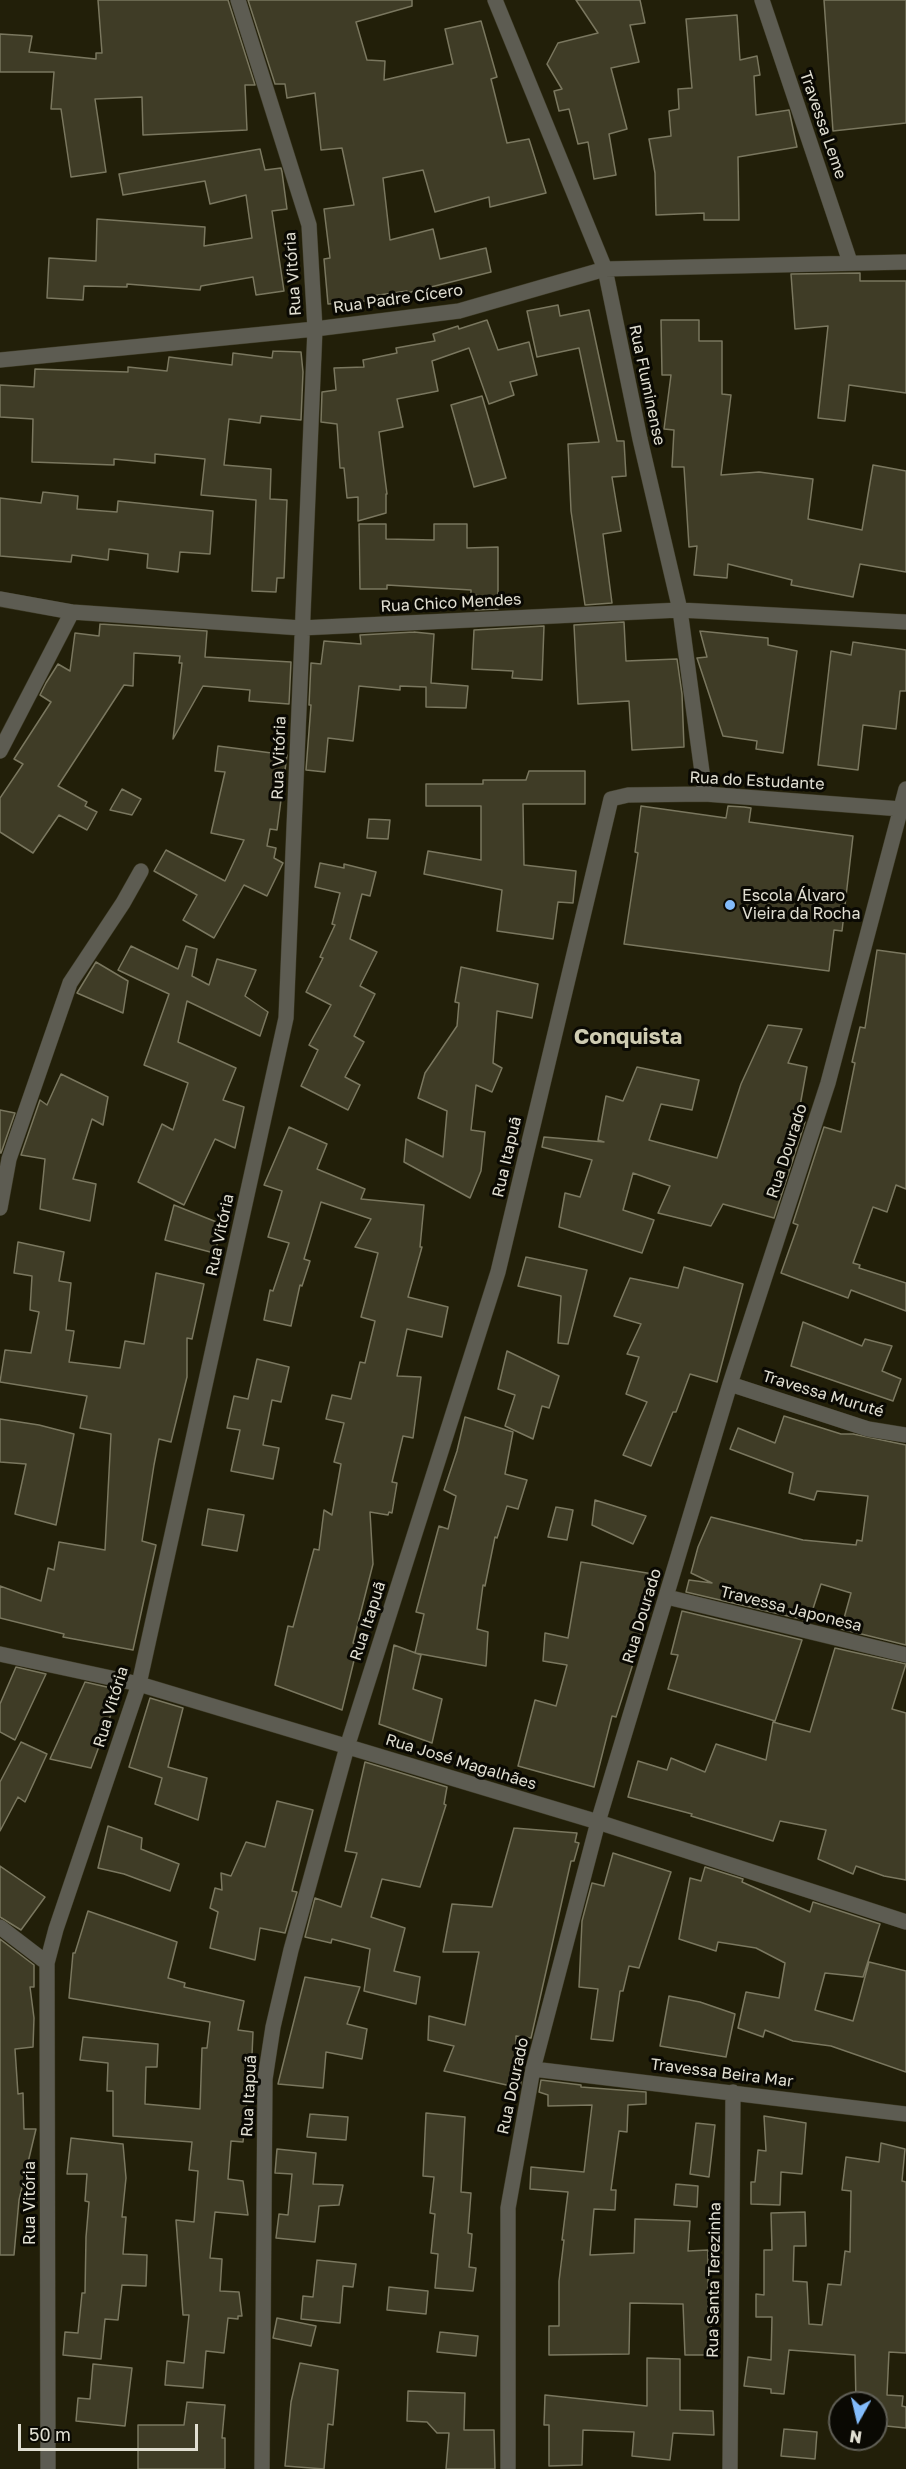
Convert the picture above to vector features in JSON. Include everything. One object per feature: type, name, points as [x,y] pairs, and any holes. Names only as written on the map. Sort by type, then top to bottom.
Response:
[{"type":"street","name":"Rua Vitória","points":[[48,2469],[47,1963],[56,1929],[139,1684],[286,1018],[315,329],[309,225],[238,0]]},
{"type":"street","name":"Rua Fluminense","points":[[495,0],[604,268],[680,610],[705,794]]},
{"type":"street","name":"Travessa Leme","points":[[762,0],[850,262]]},
{"type":"street","name":"Rua Padre Cícero","points":[[0,360],[315,329],[459,311],[604,268],[906,262]]},
{"type":"street","name":"Rua Chico Mendes","points":[[0,598],[72,612],[301,628],[680,610],[906,622]]},
{"type":"street","points":[[0,751],[72,612]]},
{"type":"street","name":"Rua Dourado","points":[[508,2469],[508,2208],[533,2069],[598,1822],[730,1384],[828,1083],[906,789]]},
{"type":"street","name":"Rua do Estudante","points":[[611,799],[628,795],[705,794],[902,809]]},
{"type":"street","name":"Rua Itapuã","points":[[262,2469],[265,2079],[273,2027],[291,1950],[347,1747],[498,1272],[611,799]]},
{"type":"street","points":[[0,1208],[9,1159],[70,983],[123,903],[141,871]]},
{"type":"street","name":"Travessa Muruté","points":[[730,1384],[868,1429],[906,1435]]},
{"type":"street","name":"Travessa Japonesa","points":[[667,1597],[906,1655]]},
{"type":"street","name":"Rua José Magalhães","points":[[0,1654],[139,1684],[598,1822],[906,1922]]},
{"type":"street","points":[[0,1928],[47,1963]]},
{"type":"street","name":"Travessa Beira Mar","points":[[533,2069],[906,2114]]},
{"type":"street","name":"Rua Santa Terezinha","points":[[730,2469],[734,2092]]},
{"type":"building","points":[[98,0],[228,0],[255,85],[245,85],[247,130],[143,135],[142,97],[95,99],[106,172],[71,177],[61,109],[51,109],[54,72],[0,72],[0,34],[32,36],[29,52],[96,59],[96,53],[102,53]]},
{"type":"building","points":[[248,0],[412,0],[412,6],[356,22],[367,60],[385,61],[384,80],[453,64],[445,29],[481,21],[497,77],[491,79],[507,143],[529,139],[546,193],[490,207],[489,197],[435,212],[423,170],[383,178],[390,240],[433,229],[440,259],[486,248],[491,272],[407,293],[407,291],[365,297],[365,301],[328,304],[324,259],[330,258],[324,209],[354,205],[342,148],[321,150],[315,93],[287,98],[285,84],[275,84]]},
{"type":"building","points":[[576,0],[640,0],[645,23],[630,25],[639,62],[611,68],[627,129],[609,134],[616,175],[594,179],[588,142],[578,144],[569,109],[559,111],[554,91],[562,89],[547,64],[558,43],[598,33]]},
{"type":"building","points":[[824,0],[906,0],[906,123],[833,131]]},
{"type":"building","points":[[737,15],[740,60],[757,56],[760,75],[754,76],[756,115],[789,110],[797,147],[738,157],[739,220],[704,220],[704,213],[656,215],[655,173],[649,139],[671,136],[669,111],[679,109],[678,89],[692,88],[686,19]]},
{"type":"building","points":[[260,149],[265,170],[281,168],[282,172],[287,209],[272,211],[284,291],[256,295],[253,277],[201,286],[200,290],[127,284],[127,287],[84,286],[83,300],[47,298],[49,258],[96,261],[97,219],[205,227],[204,246],[252,238],[246,195],[210,204],[205,181],[123,195],[119,174]]},
{"type":"building","points":[[860,273],[860,281],[906,281],[906,393],[849,385],[845,421],[818,418],[828,326],[795,329],[791,274]]},
{"type":"building","points":[[558,305],[560,316],[589,310],[617,441],[624,441],[626,476],[612,477],[621,531],[603,534],[612,603],[585,605],[571,511],[568,444],[599,442],[579,348],[537,357],[527,311]]},
{"type":"building","points":[[487,320],[498,350],[529,342],[537,375],[510,382],[514,395],[489,404],[469,348],[432,361],[438,391],[397,399],[403,427],[379,432],[387,494],[386,513],[358,521],[358,497],[347,498],[344,468],[340,468],[337,424],[321,422],[322,392],[336,390],[334,368],[364,367],[363,360],[397,353],[396,348],[435,341],[433,334]]},
{"type":"building","points":[[661,320],[699,320],[699,341],[722,341],[722,394],[731,395],[721,475],[759,472],[813,479],[808,519],[862,530],[873,465],[906,471],[906,572],[860,564],[853,597],[791,585],[792,580],[728,564],[727,578],[694,575],[697,546],[689,547],[684,467],[672,467],[674,430],[664,429],[671,375],[662,375]]},
{"type":"building","points":[[273,351],[301,352],[303,372],[301,420],[261,416],[260,423],[229,419],[224,465],[271,469],[270,499],[287,500],[284,578],[277,578],[276,592],[252,591],[256,500],[201,495],[205,459],[155,454],[155,463],[114,459],[114,465],[32,462],[33,419],[0,417],[0,385],[34,387],[35,369],[128,372],[128,367],[167,371],[169,357],[232,365],[233,353],[272,358]]},
{"type":"building","points":[[482,396],[506,478],[474,487],[451,405]]},
{"type":"building","points":[[43,492],[78,496],[77,509],[117,512],[118,501],[213,511],[210,554],[180,552],[178,572],[147,568],[148,554],[109,549],[108,560],[72,555],[71,562],[0,556],[0,498],[41,503]]},
{"type":"building","points":[[359,524],[386,524],[386,539],[434,540],[434,524],[467,524],[467,548],[498,547],[498,609],[475,610],[476,595],[471,595],[471,590],[387,585],[387,589],[360,589]]},
{"type":"building","points":[[624,622],[626,661],[677,659],[682,694],[684,747],[632,750],[629,701],[578,704],[574,625]]},
{"type":"building","points":[[100,624],[207,631],[205,657],[291,662],[289,704],[249,701],[250,690],[203,686],[173,739],[182,663],[179,663],[180,656],[134,653],[133,686],[124,685],[58,786],[87,802],[85,806],[97,812],[87,830],[59,815],[33,853],[0,832],[0,798],[23,764],[14,759],[51,702],[40,695],[46,683],[58,664],[70,671],[75,633],[99,636]]},
{"type":"building","points":[[544,626],[542,680],[512,678],[513,671],[472,669],[474,630]]},
{"type":"building","points":[[700,631],[768,638],[768,645],[797,651],[783,753],[756,749],[757,741],[723,736],[697,658],[707,657]]},
{"type":"building","points":[[414,632],[434,634],[431,683],[468,686],[466,708],[426,707],[426,687],[400,686],[400,690],[359,686],[353,741],[328,738],[325,772],[306,770],[311,705],[309,705],[311,663],[321,664],[324,641],[361,644],[360,635]]},
{"type":"building","points":[[853,642],[906,650],[906,691],[900,691],[896,729],[863,725],[858,770],[818,765],[831,651],[851,655]]},
{"type":"building","points":[[218,746],[287,755],[277,830],[270,829],[267,846],[276,848],[274,858],[283,863],[267,896],[244,885],[214,938],[183,920],[197,895],[154,871],[166,850],[225,881],[244,840],[211,833],[225,772],[215,771]]},
{"type":"building","points":[[529,771],[585,771],[585,804],[523,804],[524,865],[576,871],[573,903],[558,902],[553,939],[497,931],[502,890],[424,874],[428,851],[481,860],[481,806],[426,806],[426,784],[483,784],[483,780],[526,780]]},
{"type":"building","points":[[122,789],[141,799],[132,815],[110,810]]},
{"type":"building","name":"Escola Álvaro Vieira da Rocha","points":[[641,806],[726,818],[728,806],[744,807],[751,808],[749,822],[853,836],[842,931],[834,930],[829,971],[624,944],[638,853],[635,852]]},
{"type":"building","points":[[369,819],[390,820],[388,839],[367,838]]},
{"type":"building","points":[[320,863],[344,868],[344,864],[376,872],[370,896],[362,894],[350,939],[377,952],[360,986],[375,994],[354,1036],[364,1042],[345,1077],[360,1085],[348,1110],[301,1086],[318,1050],[309,1045],[331,1005],[306,992],[323,958],[320,957],[335,925],[332,924],[340,893],[315,887]]},
{"type":"building","points":[[131,946],[178,969],[186,946],[197,949],[192,976],[209,985],[217,959],[256,970],[245,996],[268,1012],[260,1036],[187,1001],[178,1042],[236,1068],[223,1100],[244,1107],[235,1148],[215,1139],[184,1205],[138,1182],[162,1124],[173,1130],[188,1083],[144,1065],[169,994],[118,970]]},
{"type":"building","points":[[877,950],[906,954],[906,1189],[896,1185],[887,1212],[873,1207],[853,1263],[860,1265],[859,1268],[906,1283],[906,1311],[851,1290],[848,1298],[781,1273],[798,1225],[793,1223],[824,1127],[841,1132],[860,1027],[865,1028]]},
{"type":"building","points":[[96,962],[128,981],[123,1013],[77,993]]},
{"type":"building","points":[[461,967],[538,984],[532,1018],[497,1011],[493,1063],[502,1068],[492,1092],[476,1085],[471,1130],[485,1132],[481,1171],[470,1198],[404,1162],[406,1139],[443,1157],[447,1111],[418,1098],[425,1073],[457,1026],[459,1003],[455,1002]]},
{"type":"building","points":[[768,1025],[802,1029],[788,1063],[807,1067],[798,1120],[805,1122],[774,1218],[723,1204],[711,1226],[658,1213],[670,1186],[633,1173],[623,1210],[654,1220],[642,1253],[559,1227],[565,1193],[580,1197],[592,1160],[542,1147],[544,1137],[604,1142],[598,1140],[606,1096],[623,1101],[637,1067],[699,1080],[692,1110],[661,1104],[649,1140],[717,1158],[741,1084]]},
{"type":"building","points":[[61,1074],[108,1097],[103,1125],[92,1119],[73,1179],[96,1184],[90,1221],[40,1209],[45,1159],[21,1155],[40,1100],[47,1105]]},
{"type":"building","points":[[0,1110],[15,1113],[1,1153],[0,1153]]},
{"type":"building","points":[[289,1127],[327,1144],[317,1169],[365,1189],[361,1199],[424,1205],[420,1247],[422,1247],[408,1297],[448,1307],[442,1337],[407,1329],[397,1376],[421,1377],[413,1438],[403,1436],[392,1482],[397,1483],[392,1513],[389,1512],[388,1515],[370,1512],[373,1564],[353,1643],[358,1644],[342,1710],[275,1685],[288,1626],[293,1627],[314,1549],[319,1550],[324,1510],[332,1515],[341,1464],[334,1462],[344,1423],[326,1419],[332,1395],[351,1399],[360,1362],[365,1363],[375,1321],[361,1317],[378,1253],[355,1247],[371,1219],[321,1202],[304,1259],[310,1261],[302,1286],[300,1285],[291,1326],[264,1320],[270,1290],[273,1291],[289,1243],[268,1237],[282,1191],[264,1185]]},
{"type":"building","points":[[174,1205],[224,1225],[214,1253],[165,1240]]},
{"type":"building","points":[[18,1242],[64,1252],[59,1281],[71,1283],[66,1330],[74,1331],[69,1362],[120,1368],[125,1341],[144,1344],[156,1273],[204,1284],[192,1339],[187,1338],[187,1377],[171,1442],[159,1439],[142,1541],[156,1545],[133,1650],[63,1637],[64,1634],[0,1618],[0,1586],[41,1601],[48,1568],[54,1570],[59,1542],[105,1550],[111,1434],[80,1428],[87,1396],[0,1382],[5,1350],[31,1353],[39,1312],[30,1310],[32,1276],[14,1273]]},
{"type":"building","points":[[526,1257],[587,1270],[568,1344],[558,1343],[561,1296],[518,1286]]},
{"type":"building","points":[[684,1267],[743,1284],[717,1382],[690,1374],[676,1412],[673,1412],[651,1466],[623,1455],[647,1402],[626,1394],[639,1357],[627,1354],[641,1324],[614,1316],[630,1278],[678,1288]]},
{"type":"building","points":[[803,1322],[862,1346],[865,1339],[892,1346],[882,1371],[901,1379],[893,1401],[791,1366]]},
{"type":"building","points":[[507,1351],[559,1376],[549,1408],[542,1406],[533,1439],[505,1426],[515,1395],[498,1389]]},
{"type":"building","points":[[257,1359],[289,1367],[281,1402],[272,1400],[263,1445],[279,1448],[273,1479],[231,1471],[240,1430],[227,1428],[234,1396],[248,1399]]},
{"type":"building","points":[[784,1416],[841,1434],[853,1434],[906,1445],[906,1645],[841,1629],[851,1593],[821,1584],[809,1621],[686,1592],[689,1580],[712,1583],[691,1573],[698,1547],[711,1517],[803,1540],[856,1545],[857,1540],[862,1541],[868,1496],[817,1491],[814,1500],[789,1493],[793,1473],[730,1449],[738,1428],[775,1443]]},
{"type":"building","points":[[465,1417],[513,1432],[505,1474],[527,1480],[518,1509],[507,1506],[497,1538],[495,1537],[485,1586],[483,1585],[477,1629],[488,1632],[486,1666],[415,1653],[424,1614],[416,1612],[439,1526],[448,1529],[456,1496],[444,1490]]},
{"type":"building","points":[[0,1419],[39,1425],[74,1434],[56,1525],[15,1514],[26,1464],[0,1462]]},
{"type":"building","points":[[595,1500],[646,1516],[633,1544],[592,1525]]},
{"type":"building","points":[[556,1507],[573,1510],[567,1540],[548,1537]]},
{"type":"building","points":[[208,1509],[244,1515],[237,1551],[202,1545]]},
{"type":"building","points":[[581,1562],[653,1574],[637,1651],[616,1717],[612,1716],[594,1787],[518,1766],[535,1700],[556,1706],[567,1665],[543,1661],[545,1633],[568,1638]]},
{"type":"building","points":[[682,1611],[802,1640],[775,1721],[668,1689],[678,1655],[671,1654]]},
{"type":"building","points":[[394,1645],[421,1655],[413,1689],[442,1699],[432,1743],[379,1724]]},
{"type":"building","points":[[835,1648],[906,1664],[892,1709],[906,1713],[906,1880],[884,1876],[856,1866],[853,1874],[818,1859],[826,1830],[780,1821],[773,1841],[691,1816],[692,1814],[628,1797],[638,1761],[667,1770],[671,1758],[705,1772],[716,1744],[766,1760],[773,1722],[810,1732]]},
{"type":"building","points":[[16,1667],[46,1674],[15,1740],[0,1732],[0,1704]]},
{"type":"building","points":[[85,1682],[120,1690],[91,1768],[50,1759]]},
{"type":"building","points":[[150,1698],[183,1708],[168,1767],[207,1778],[198,1820],[155,1804],[162,1778],[129,1767]]},
{"type":"building","points":[[21,1742],[47,1754],[25,1802],[18,1797],[0,1831],[0,1782]]},
{"type":"building","points":[[365,1762],[447,1787],[444,1804],[446,1805],[420,1887],[382,1879],[371,1917],[405,1928],[394,1971],[420,1977],[416,2004],[364,1991],[370,1949],[332,1939],[331,1943],[305,1937],[315,1898],[341,1907],[357,1853],[345,1851]]},
{"type":"building","points":[[277,1801],[313,1810],[292,1891],[297,1892],[285,1933],[260,1928],[255,1960],[210,1948],[218,1912],[210,1908],[215,1888],[222,1890],[221,1873],[231,1876],[246,1842],[265,1847]]},
{"type":"building","points":[[108,1826],[142,1838],[141,1849],[179,1864],[170,1891],[124,1874],[98,1868]]},
{"type":"building","points":[[514,1828],[577,1833],[575,1842],[579,1843],[574,1861],[571,1861],[531,2038],[516,2036],[516,2075],[522,2075],[520,2088],[444,2071],[454,2046],[428,2040],[429,2016],[465,2025],[479,1952],[443,1952],[452,1904],[492,1907]]},
{"type":"building","points":[[613,1853],[671,1872],[639,1968],[629,1966],[623,1991],[620,1991],[613,2041],[591,2039],[598,1989],[579,1987],[582,1921],[592,1883],[604,1886]]},
{"type":"building","points":[[0,1866],[45,1897],[21,1930],[0,1917]]},
{"type":"building","points":[[705,1867],[743,1879],[742,1882],[810,1912],[813,1902],[880,1924],[863,1977],[825,1973],[815,2010],[853,2021],[869,1962],[906,1971],[906,2072],[831,2046],[793,2041],[765,2030],[763,2037],[738,2028],[746,1992],[779,1998],[785,1963],[756,1948],[718,1942],[716,1951],[679,1939],[690,1878],[701,1881]]},
{"type":"building","points":[[88,1911],[177,1942],[168,1978],[185,1983],[184,1987],[244,2001],[238,2030],[253,2032],[250,2100],[247,2100],[243,2142],[231,2141],[228,2179],[243,2181],[248,2215],[215,2212],[210,2258],[222,2259],[220,2291],[239,2292],[242,2316],[238,2316],[238,2319],[228,2318],[224,2353],[206,2351],[203,2388],[165,2385],[167,2361],[184,2363],[189,2315],[183,2315],[176,2220],[194,2222],[198,2171],[189,2170],[192,2142],[113,2136],[113,2091],[107,2091],[108,2063],[80,2060],[83,2037],[158,2044],[157,2067],[146,2067],[145,2104],[200,2109],[202,2048],[207,2048],[210,2022],[69,1998],[73,1953],[75,1953]]},
{"type":"building","points":[[0,1939],[34,1965],[34,1987],[30,1987],[34,2018],[33,2047],[15,2049],[18,2094],[23,2093],[24,2129],[36,2129],[19,2200],[14,2255],[0,2255]]},
{"type":"building","points":[[305,1977],[360,1987],[347,2024],[367,2029],[362,2059],[326,2052],[323,2088],[278,2084]]},
{"type":"building","points":[[669,1996],[700,2002],[735,2014],[726,2057],[660,2046]]},
{"type":"building","points":[[541,2080],[581,2085],[581,2087],[646,2092],[646,2104],[628,2105],[627,2132],[619,2131],[611,2190],[616,2190],[615,2210],[594,2209],[590,2255],[634,2253],[635,2219],[690,2221],[688,2251],[708,2250],[708,2323],[711,2323],[712,2355],[685,2355],[683,2304],[630,2303],[629,2354],[549,2355],[549,2326],[559,2326],[559,2281],[568,2192],[530,2189],[531,2167],[584,2172],[592,2105],[548,2106],[548,2095],[539,2092]]},
{"type":"building","points":[[426,2113],[465,2117],[461,2192],[471,2193],[468,2233],[472,2234],[469,2267],[476,2268],[473,2291],[435,2288],[438,2254],[431,2253],[435,2214],[430,2213],[434,2177],[423,2176]]},
{"type":"building","points":[[310,2114],[348,2117],[346,2140],[307,2137]]},
{"type":"building","points":[[764,2116],[806,2123],[802,2174],[781,2172],[780,2205],[751,2204],[751,2182],[755,2182],[758,2150],[766,2151]]},
{"type":"building","points":[[696,2123],[715,2125],[709,2177],[690,2174]]},
{"type":"building","points":[[71,2138],[123,2144],[126,2178],[122,2217],[126,2217],[123,2254],[147,2255],[146,2286],[122,2285],[118,2320],[105,2319],[101,2359],[63,2355],[65,2332],[78,2333],[82,2293],[85,2293],[89,2202],[85,2201],[87,2174],[67,2174]]},
{"type":"building","points":[[881,2143],[905,2149],[902,2181],[906,2182],[906,2353],[889,2352],[887,2391],[856,2391],[855,2355],[789,2350],[784,2394],[771,2393],[771,2389],[744,2386],[748,2357],[771,2360],[772,2317],[756,2317],[756,2294],[764,2295],[764,2250],[772,2250],[771,2213],[805,2212],[806,2246],[794,2246],[793,2281],[807,2282],[809,2324],[822,2325],[828,2284],[841,2285],[845,2251],[850,2252],[851,2191],[842,2190],[846,2157],[879,2162]]},
{"type":"building","points":[[277,2149],[316,2153],[313,2184],[343,2185],[339,2205],[319,2206],[315,2242],[276,2238],[279,2214],[288,2215],[292,2174],[275,2173]]},
{"type":"building","points":[[676,2184],[698,2186],[697,2207],[674,2205]]},
{"type":"building","points":[[317,2260],[356,2264],[353,2287],[343,2286],[340,2323],[301,2319],[303,2296],[313,2297]]},
{"type":"building","points":[[389,2287],[428,2291],[426,2314],[387,2310]]},
{"type":"building","points":[[277,2318],[316,2326],[311,2346],[273,2338]]},
{"type":"building","points":[[440,2332],[478,2336],[476,2356],[437,2352]]},
{"type":"building","points":[[647,2358],[680,2359],[680,2410],[713,2411],[714,2435],[673,2433],[670,2460],[632,2456],[634,2432],[583,2430],[582,2465],[549,2466],[549,2425],[544,2425],[545,2395],[647,2406]]},
{"type":"building","points":[[300,2363],[338,2370],[333,2425],[328,2424],[324,2469],[285,2466],[291,2402]]},
{"type":"building","points":[[93,2364],[132,2368],[125,2426],[76,2421],[78,2398],[90,2399]]},
{"type":"building","points":[[408,2391],[465,2393],[464,2430],[494,2430],[495,2469],[446,2469],[449,2433],[437,2433],[427,2422],[407,2421]]},
{"type":"building","points":[[888,2395],[903,2396],[902,2406],[906,2407],[906,2428],[888,2426]]},
{"type":"building","points":[[187,2402],[225,2405],[222,2438],[225,2438],[225,2469],[138,2469],[138,2425],[184,2425]]},
{"type":"building","points":[[784,2429],[817,2432],[815,2459],[781,2456]]},
{"type":"place","name":"Escola Álvaro Vieira da Rocha","points":[[730,905]]},
{"type":"district","name":"Conquista","points":[[628,1037]]}]
